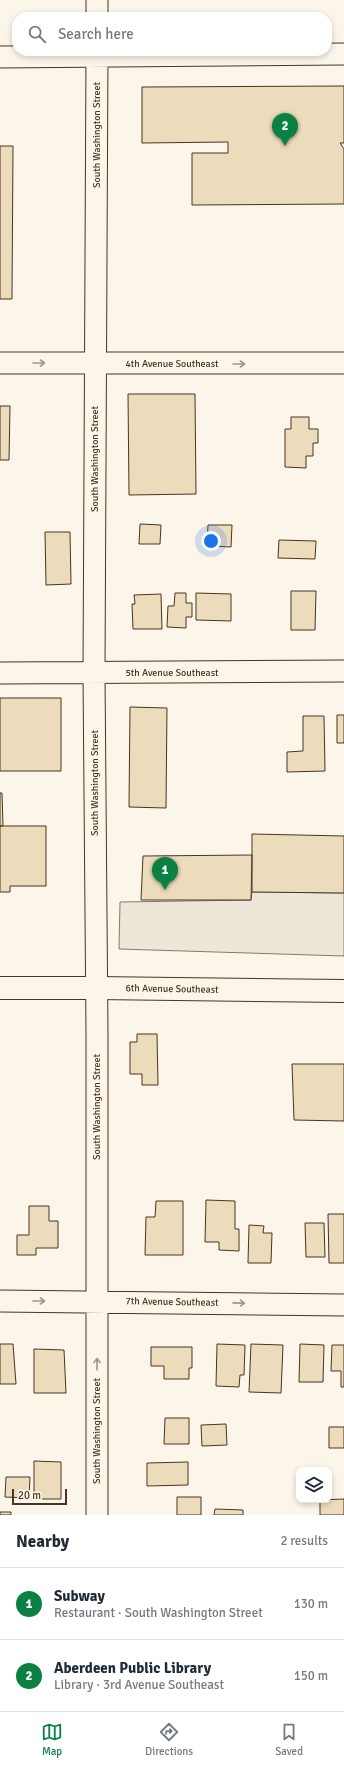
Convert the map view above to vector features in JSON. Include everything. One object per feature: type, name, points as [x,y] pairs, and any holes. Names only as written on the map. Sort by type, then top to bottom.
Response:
[{"type":"highway","name":"6th Avenue Southeast","points":[[0,988],[344,992]]},
{"type":"street","points":[[97,0],[97,12]]},
{"type":"street","points":[[332,54],[344,54]]},
{"type":"street","points":[[0,57],[32,56]]},
{"type":"street","name":"South Washington Street","points":[[96,1515],[97,1301],[94,673],[97,56]]},
{"type":"street","name":"4th Avenue Southeast","points":[[0,364],[95,365],[344,363]]},
{"type":"street","name":"5th Avenue Southeast","points":[[0,673],[344,671]]},
{"type":"street","name":"7th Avenue Southeast","points":[[0,1301],[344,1305]]},
{"type":"shaded area","points":[[252,892],[344,893],[344,956],[119,949],[120,902],[251,900]]},
{"type":"building","points":[[344,86],[344,143],[340,143],[344,149],[344,204],[192,205],[192,153],[228,153],[228,142],[142,143],[142,87]]},
{"type":"building","points":[[0,146],[13,146],[12,299],[0,299]]},
{"type":"building","points":[[128,394],[195,394],[196,494],[129,495]]},
{"type":"building","points":[[0,406],[10,406],[9,460],[0,460]]},
{"type":"building","points":[[291,417],[309,417],[309,429],[318,429],[318,443],[313,443],[313,456],[306,456],[306,468],[285,467],[285,429],[291,429]]},
{"type":"building","points":[[140,524],[161,525],[160,544],[139,544]]},
{"type":"building","points":[[208,525],[232,525],[231,547],[207,546]]},
{"type":"building","points":[[45,532],[70,532],[71,584],[46,585]]},
{"type":"building","points":[[279,540],[316,541],[315,559],[278,558]]},
{"type":"building","points":[[291,591],[316,591],[315,630],[291,630]]},
{"type":"building","points":[[175,593],[186,593],[186,603],[192,603],[192,617],[186,617],[186,628],[167,627],[168,606],[174,606]]},
{"type":"building","points":[[196,593],[231,594],[231,621],[196,620]]},
{"type":"building","points":[[161,594],[162,629],[133,629],[132,604],[135,604],[134,595]]},
{"type":"building","points":[[0,698],[61,698],[61,771],[0,771]]},
{"type":"building","points":[[130,707],[167,708],[166,808],[129,807]]},
{"type":"building","points":[[337,715],[344,715],[344,743],[337,743]]},
{"type":"building","points":[[303,716],[324,716],[325,771],[287,772],[287,752],[303,751]]},
{"type":"building","points":[[0,793],[2,793],[3,826],[0,826]]},
{"type":"building","points":[[0,826],[46,826],[46,886],[10,886],[10,892],[0,892]]},
{"type":"building","points":[[252,834],[344,836],[344,893],[252,892]]},
{"type":"building","points":[[252,855],[251,900],[141,900],[143,856]]},
{"type":"building","points":[[137,1034],[157,1034],[158,1085],[142,1085],[142,1074],[130,1074],[130,1042],[137,1042]]},
{"type":"building","points":[[292,1064],[344,1064],[344,1121],[294,1120]]},
{"type":"building","points":[[206,1200],[235,1201],[235,1229],[239,1229],[239,1251],[219,1250],[219,1242],[205,1242]]},
{"type":"building","points":[[156,1201],[183,1201],[183,1255],[145,1255],[146,1217],[155,1217]]},
{"type":"building","points":[[29,1206],[49,1206],[49,1221],[58,1221],[58,1248],[36,1248],[36,1255],[17,1255],[17,1235],[29,1235]]},
{"type":"building","points":[[328,1214],[344,1214],[344,1263],[329,1263]]},
{"type":"building","points":[[305,1223],[324,1223],[325,1257],[306,1257]]},
{"type":"building","points":[[249,1225],[264,1226],[263,1233],[272,1233],[271,1263],[248,1263]]},
{"type":"building","points":[[0,1344],[13,1344],[16,1384],[0,1384]]},
{"type":"building","points":[[217,1344],[245,1345],[244,1375],[240,1375],[239,1387],[216,1386]]},
{"type":"building","points":[[251,1344],[283,1345],[281,1393],[249,1392]]},
{"type":"building","points":[[300,1344],[324,1345],[323,1382],[299,1382]]},
{"type":"building","points":[[332,1345],[344,1345],[344,1387],[341,1387],[341,1371],[331,1371]]},
{"type":"building","points":[[151,1347],[192,1347],[192,1368],[189,1368],[189,1379],[164,1379],[164,1366],[151,1366]]},
{"type":"building","points":[[34,1349],[64,1350],[66,1393],[34,1393]]},
{"type":"building","points":[[165,1418],[189,1418],[189,1444],[164,1444]]},
{"type":"building","points":[[226,1424],[227,1445],[202,1446],[201,1425]]},
{"type":"building","points":[[329,1427],[344,1427],[344,1448],[329,1448]]},
{"type":"building","points":[[34,1461],[61,1462],[61,1499],[34,1499]]},
{"type":"building","points":[[188,1462],[188,1485],[147,1486],[147,1463]]},
{"type":"building","points":[[6,1477],[30,1477],[29,1498],[5,1497]]},
{"type":"building","points":[[177,1497],[201,1497],[201,1515],[177,1515]]},
{"type":"building","points":[[344,1499],[344,1515],[320,1515],[320,1503],[332,1503],[332,1500]]},
{"type":"building","points":[[215,1509],[243,1510],[243,1515],[214,1515]]},
{"type":"building","points":[[0,1512],[11,1512],[11,1515],[0,1515]]},
{"type":"place","name":"Aberdeen Public Library","points":[[285,146]]},
{"type":"place","name":"Subway","points":[[165,890]]}]
